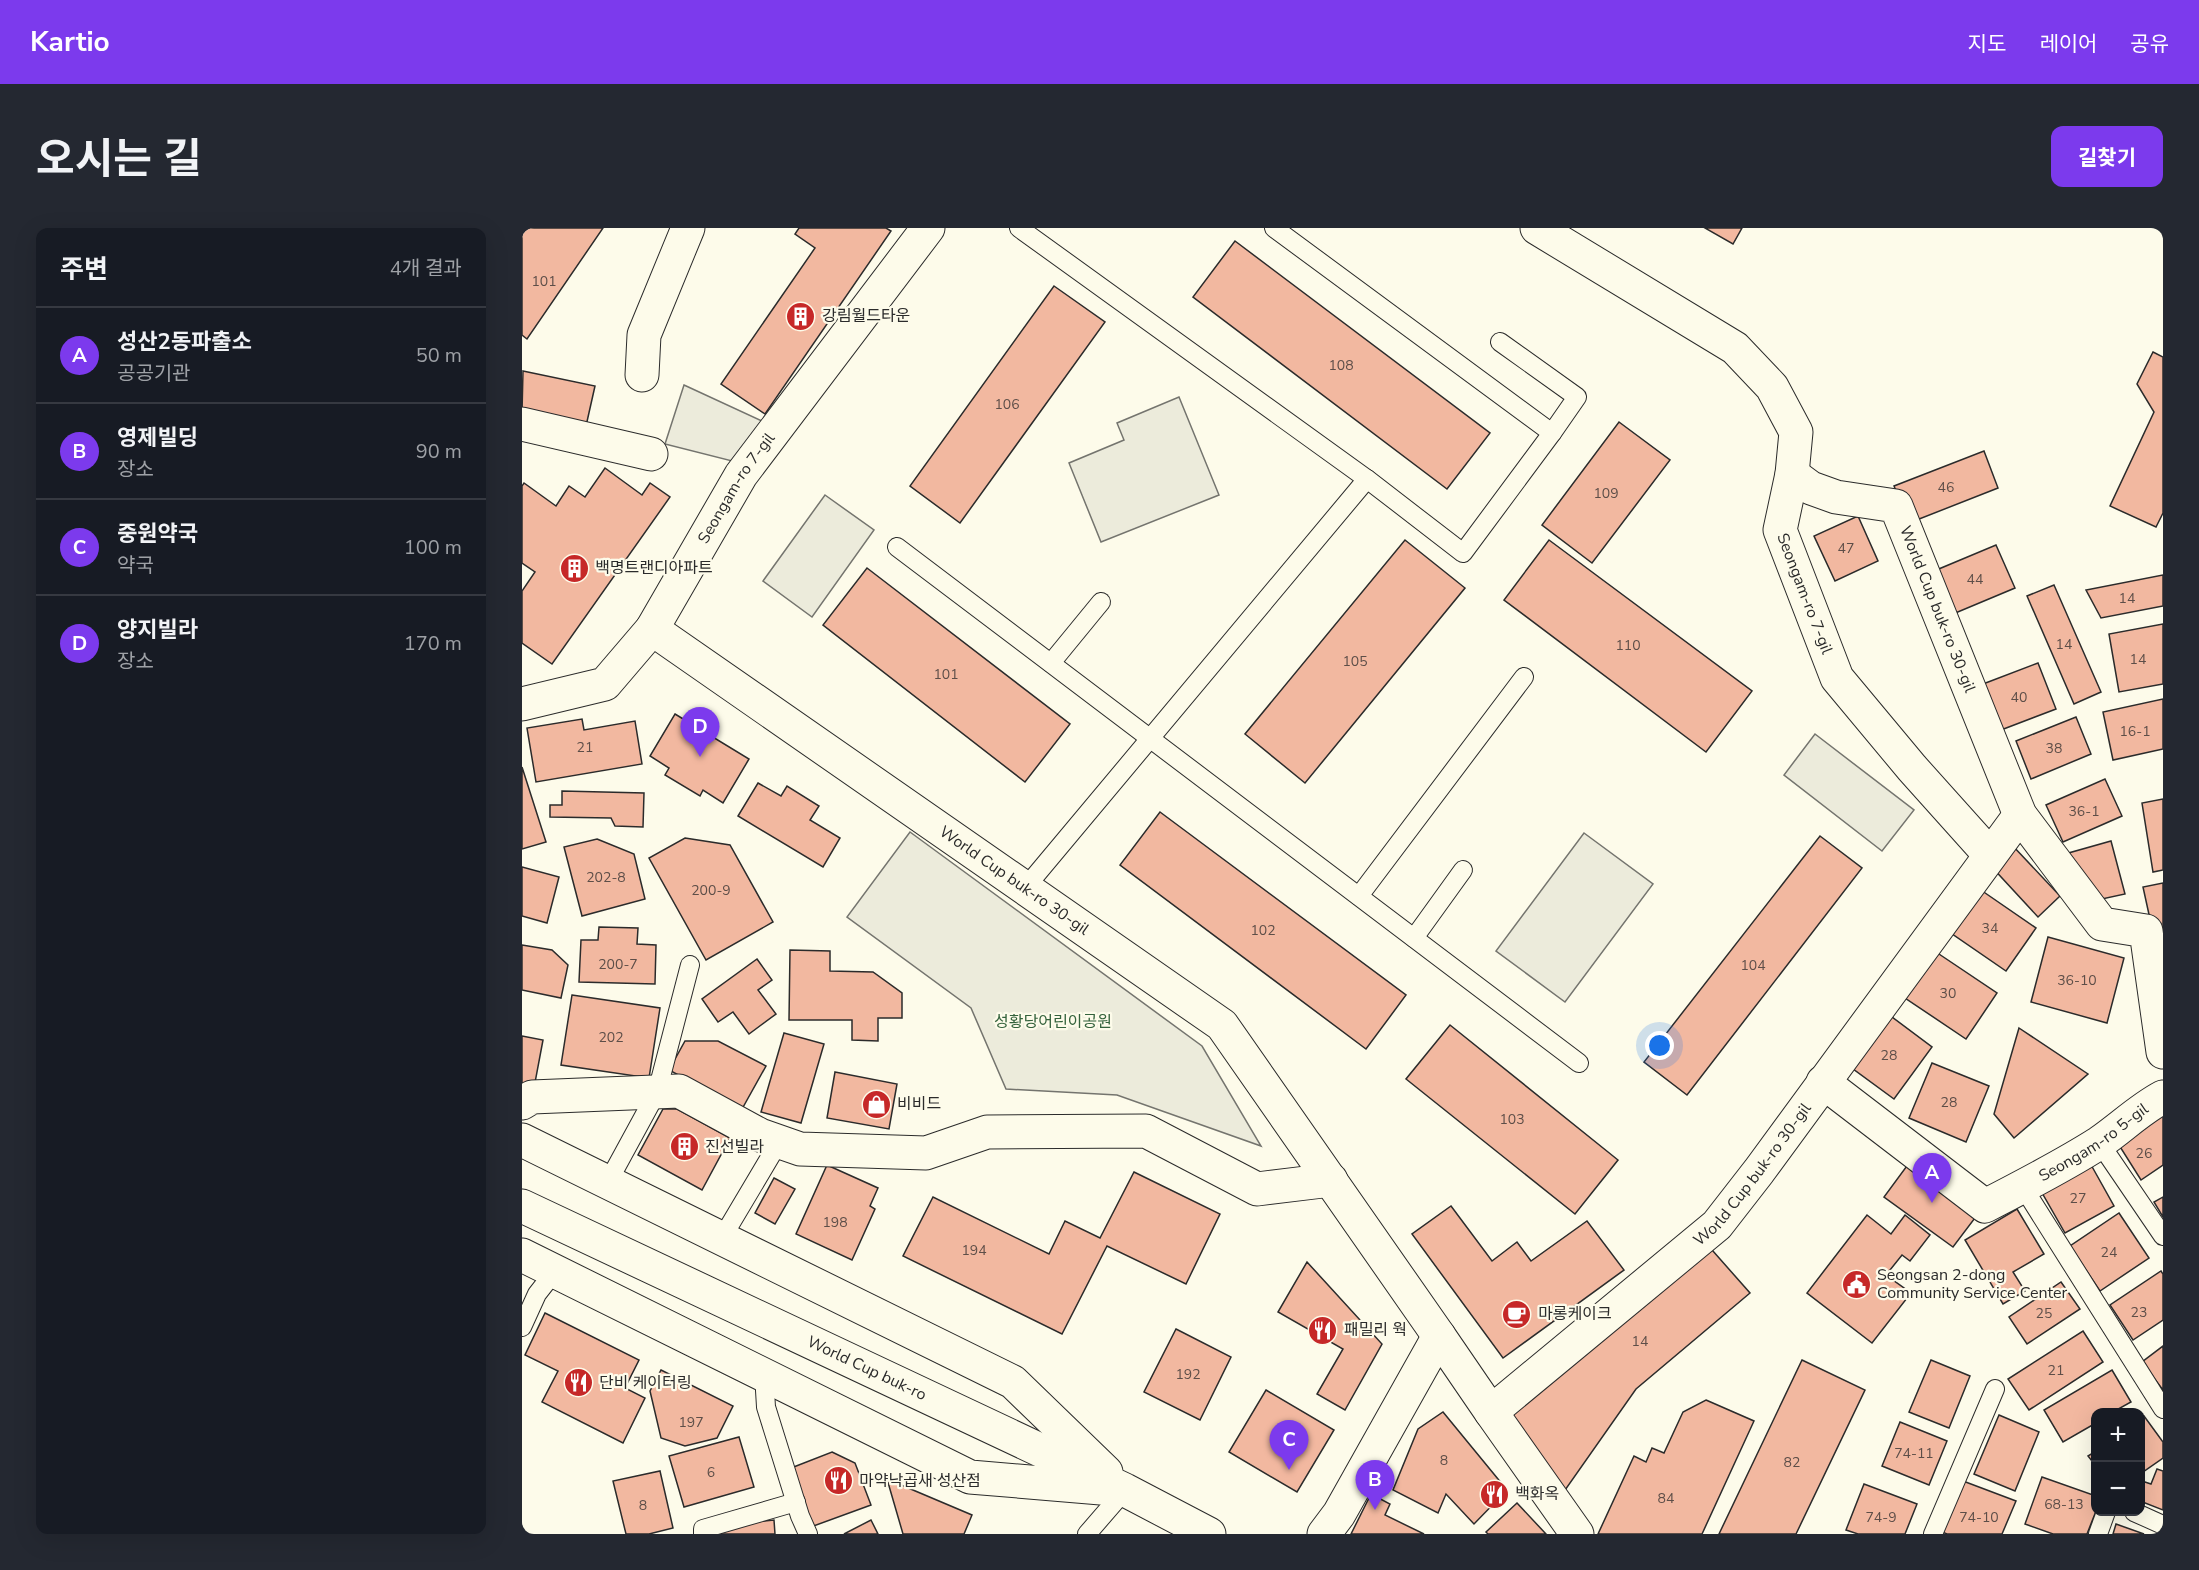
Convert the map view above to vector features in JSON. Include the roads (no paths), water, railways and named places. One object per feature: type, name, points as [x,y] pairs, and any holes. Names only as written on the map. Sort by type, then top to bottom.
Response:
[{"type":"street","points":[[642,375],[644,335],[688,228]]},
{"type":"street","name":"Seongam-ro 7-gil","points":[[530,695],[605,684],[652,629],[741,475],[927,228]]},
{"type":"street","name":"Seongam-ro 7-gil","points":[[1537,228],[1735,348],[1772,387],[1796,432],[1792,474],[1780,531],[1837,678],[1912,768],[1990,855]]},
{"type":"street","points":[[522,424],[651,454]]},
{"type":"street","name":"World Cup buk-ro 30-gil","points":[[1792,474],[1811,488],[1836,497],[1896,506],[2020,814],[2102,924],[2145,932],[2163,1053]]},
{"type":"street","name":"World Cup buk-ro 30-gil","points":[[652,629],[1222,1025],[1491,1412],[1717,1225],[2020,814]]},
{"type":"street","name":"Seongam-ro 5-gil","points":[[1823,1082],[1985,1206],[2023,1187],[2099,1142],[2163,1096]]},
{"type":"street","points":[[522,1103],[532,1097],[679,1091],[760,1134],[800,1149],[926,1154],[987,1132],[1146,1131],[1257,1189],[1330,1180]]},
{"type":"street","points":[[522,1140],[1013,1382],[1125,1490]]},
{"type":"street","name":"World Cup buk-ro","points":[[522,1206],[1125,1490],[1209,1534]]},
{"type":"street","points":[[522,1255],[970,1477],[1125,1490]]},
{"type":"street","points":[[1324,1534],[1339,1514],[1439,1336]]},
{"type":"street","points":[[1491,1412],[1577,1534]]},
{"type":"lane","points":[[1018,228],[1367,479],[1463,553],[1577,397],[1500,342]]},
{"type":"lane","points":[[1274,228],[1552,433]]},
{"type":"lane","points":[[1025,888],[1367,479]]},
{"type":"lane","points":[[897,547],[1579,1063]]},
{"type":"lane","points":[[1051,663],[1101,602]]},
{"type":"lane","points":[[1359,896],[1524,677]]},
{"type":"lane","points":[[1414,938],[1463,870]]},
{"type":"lane","points":[[608,1182],[657,1092],[690,965]]},
{"type":"lane","points":[[722,1238],[779,1142]]},
{"type":"lane","points":[[2099,1142],[2163,1236]]},
{"type":"lane","points":[[2023,1187],[2163,1409]]},
{"type":"lane","points":[[522,1327],[537,1294],[555,1271]]},
{"type":"lane","points":[[764,1374],[766,1407],[808,1534]]},
{"type":"lane","points":[[1933,1534],[1995,1389]]},
{"type":"lane","points":[[1087,1534],[1125,1490]]},
{"type":"lane","points":[[703,1534],[703,1529],[796,1502]]},
{"type":"lane","points":[[2098,1534],[2105,1516]]},
{"type":"lane","points":[[2142,1516],[2163,1525]]},
{"type":"place","name":"강림월드타운","points":[[801,316]]},
{"type":"place","name":"백명트랜디아파트","points":[[574,568]]},
{"type":"place","name":"양지빌라","points":[[700,757]]},
{"type":"place","name":"비비드","points":[[876,1104]]},
{"type":"place","name":"진선빌라","points":[[684,1147]]},
{"type":"place","name":"성산2동파출소","points":[[1932,1203]]},
{"type":"place","name":"Seongsan 2-dong Community Service Center","points":[[1856,1284]]},
{"type":"place","name":"마롱케이크","points":[[1517,1314]]},
{"type":"place","name":"패밀리 웍","points":[[1323,1330]]},
{"type":"place","name":"단비 케이터링","points":[[578,1383]]},
{"type":"place","name":"중원약국","points":[[1289,1470]]},
{"type":"place","name":"마약낙곱새 성산점","points":[[838,1481]]},
{"type":"place","name":"백화옥","points":[[1494,1494]]},
{"type":"place","name":"영제빌딩","points":[[1375,1510]]},
{"type":"park label","name":"성황당어린이공원","points":[[1053,1022]]}]
